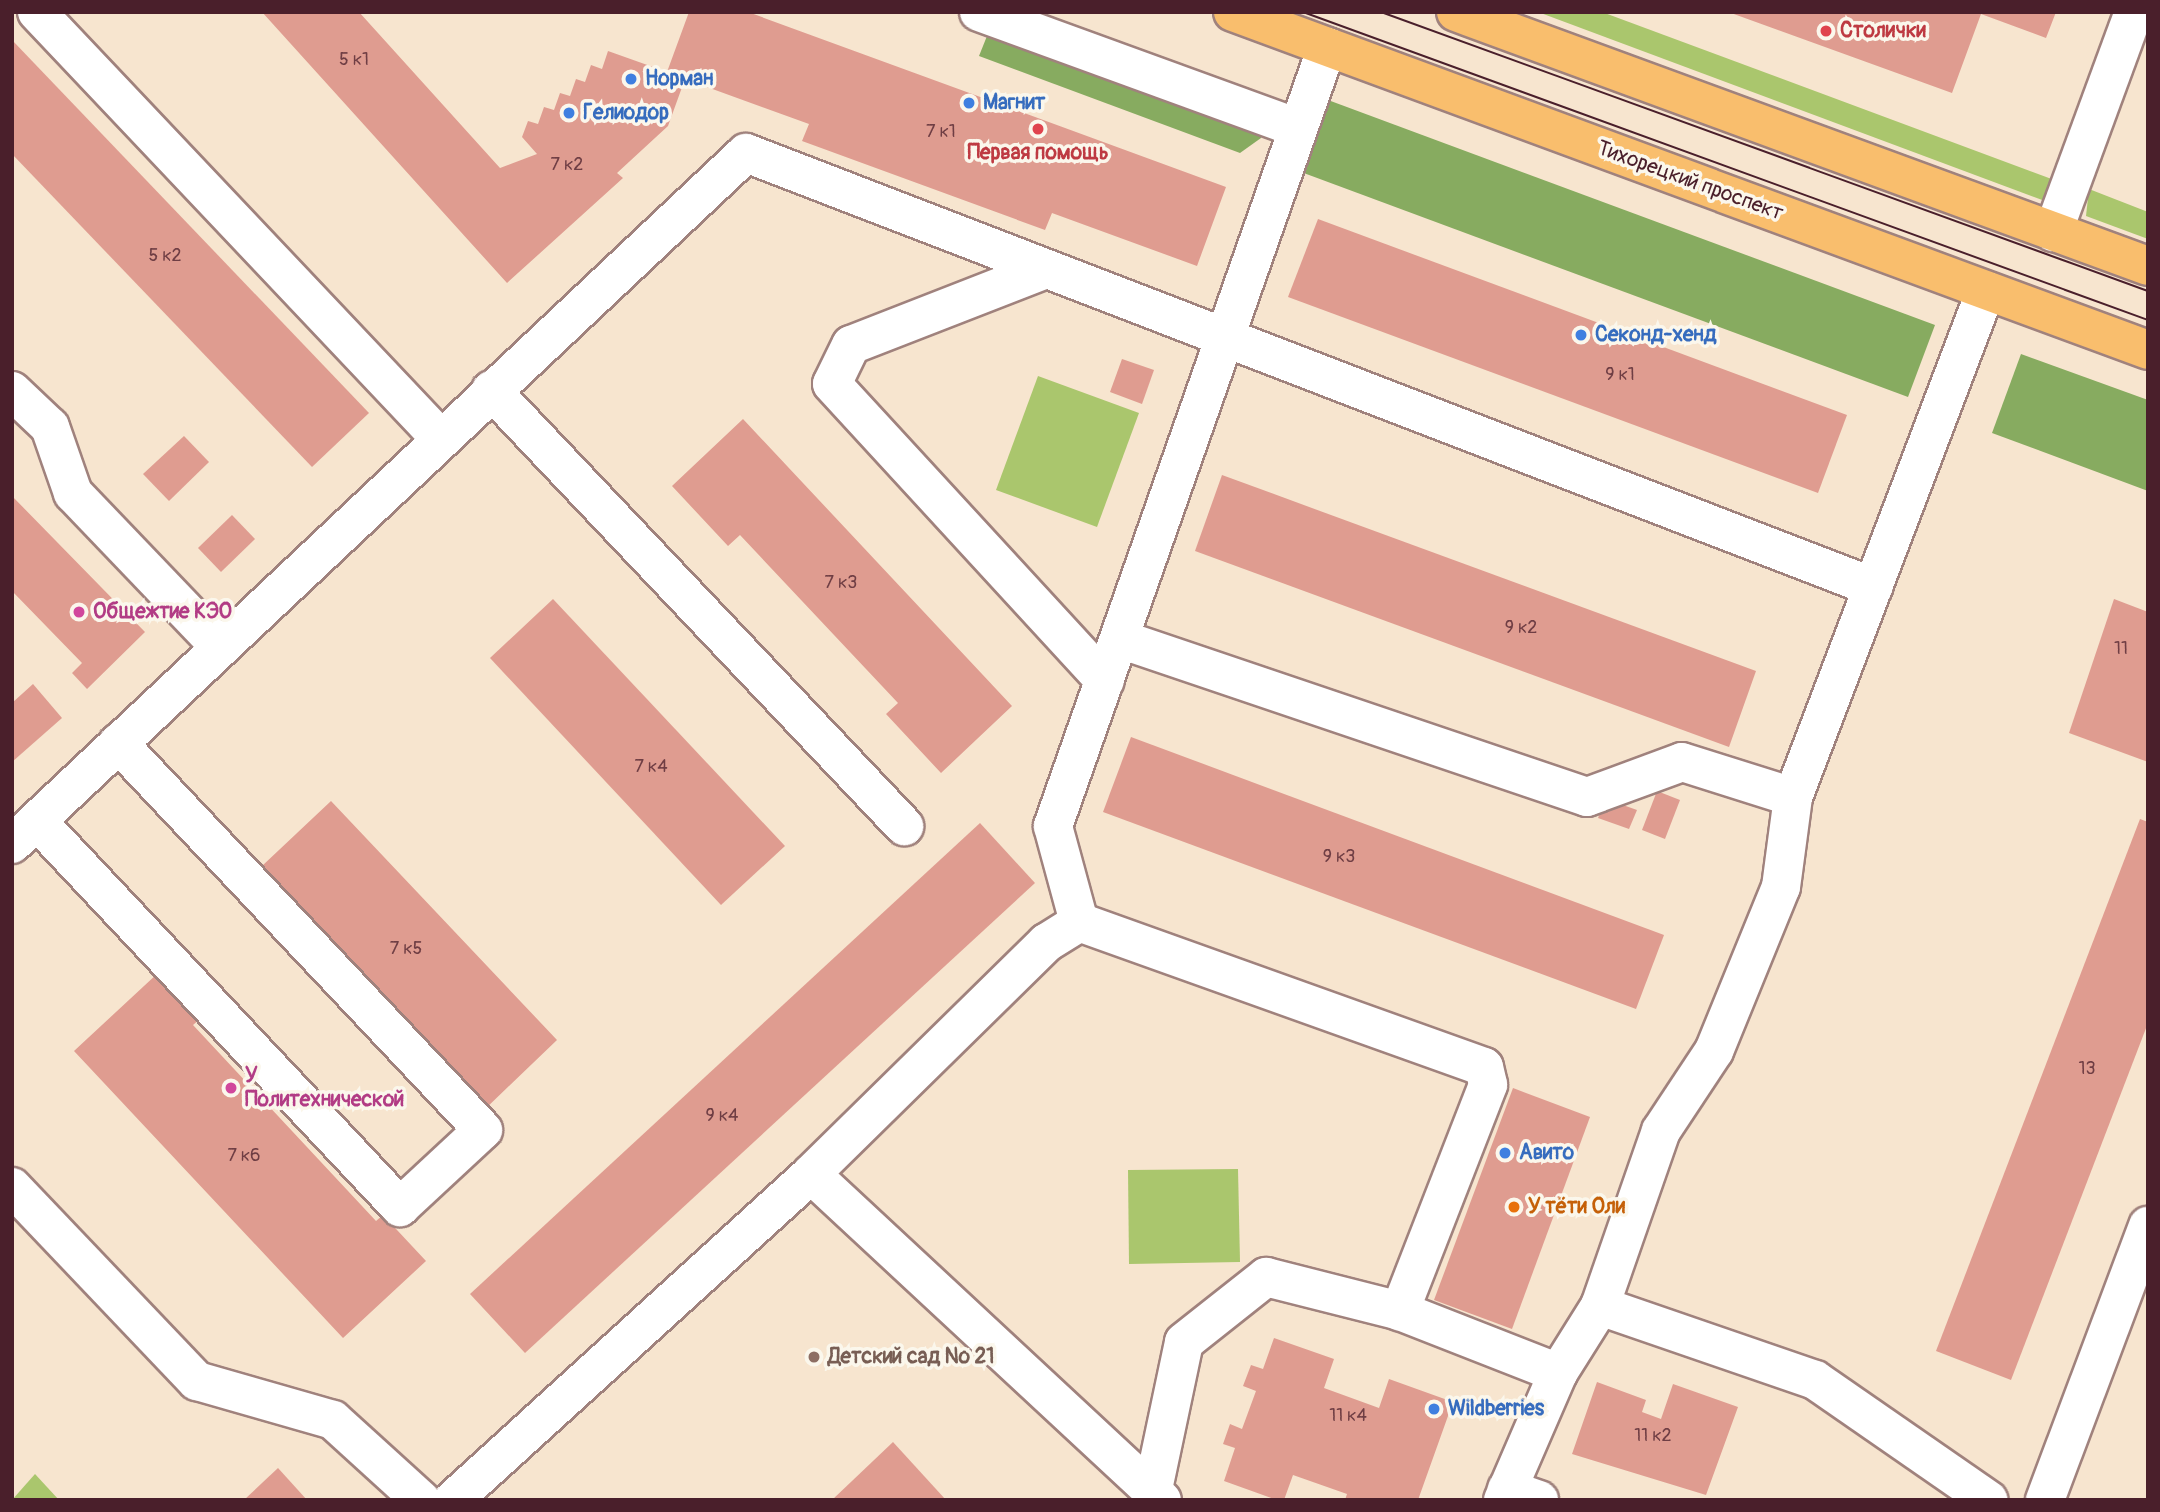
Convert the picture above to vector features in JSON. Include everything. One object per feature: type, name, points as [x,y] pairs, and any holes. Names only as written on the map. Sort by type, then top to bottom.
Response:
[{"type":"main road","name":"Тихорецкий проспект","points":[[1233,12],[2148,350]]},
{"type":"main road","points":[[1456,12],[2148,267]]},
{"type":"street","points":[[37,12],[440,438]]},
{"type":"street","points":[[979,12],[1297,128]]},
{"type":"street","points":[[2053,232],[2134,12]]},
{"type":"street","points":[[1079,922],[1053,826],[1120,639],[1221,336],[1326,47]]},
{"type":"street","points":[[118,743],[483,1130],[400,1207],[19,836],[746,153],[1873,587]]},
{"type":"street","points":[[1046,268],[851,345],[832,384],[1105,681]]},
{"type":"street","points":[[1516,1496],[1558,1373],[1600,1306],[1661,1131],[1714,1051],[1782,887],[1793,797],[1986,290]]},
{"type":"street","points":[[491,390],[904,826]]},
{"type":"street","points":[[12,391],[50,428],[73,492],[220,647]]},
{"type":"street","points":[[1120,639],[1587,797],[1682,762],[1793,797]]},
{"type":"street","points":[[453,1500],[811,1174],[1046,943],[1079,922]]},
{"type":"street","points":[[1079,922],[1484,1067],[1488,1085],[1400,1311]]},
{"type":"street","points":[[811,1174],[1157,1497]]},
{"type":"street","points":[[12,1187],[197,1381],[332,1420],[421,1500]]},
{"type":"street","points":[[2045,1500],[2148,1226]]},
{"type":"street","points":[[1157,1497],[1184,1342],[1266,1277],[1400,1311],[1558,1373]]},
{"type":"street","points":[[1600,1306],[1815,1380],[1988,1500]]},
{"type":"green space","points":[[1538,12],[1602,12],[2057,181],[2045,201]]},
{"type":"green space","points":[[991,26],[1262,129],[1261,138],[1240,153],[979,56]]},
{"type":"green space","points":[[1328,100],[1935,325],[1908,397],[1301,172]]},
{"type":"green space","points":[[2089,189],[2148,212],[2148,239],[2086,216]]},
{"type":"green space","points":[[2021,354],[2148,400],[2148,491],[1992,433]]},
{"type":"green space","points":[[1038,376],[1139,413],[1097,527],[996,490]]},
{"type":"green space","points":[[1238,1169],[1240,1262],[1129,1264],[1128,1170]]},
{"type":"green space","points":[[35,1474],[59,1500],[12,1500]]},
{"type":"building","points":[[262,12],[359,12],[500,168],[537,154],[522,137],[528,121],[538,124],[544,107],[554,110],[560,93],[570,96],[576,79],[585,82],[591,65],[602,69],[608,51],[667,72],[689,12],[748,12],[1226,187],[1197,266],[1052,213],[1045,230],[802,141],[809,124],[685,79],[668,126],[617,173],[623,178],[507,283]]},
{"type":"building","points":[[2056,12],[2046,38],[1981,14],[1952,93],[1731,13]]},
{"type":"building","points":[[12,40],[369,413],[312,467],[12,154]]},
{"type":"building","points":[[1318,219],[1847,415],[1818,493],[1288,297]]},
{"type":"building","points":[[1122,359],[1154,370],[1142,404],[1110,392]]},
{"type":"building","points":[[743,419],[1012,706],[941,773],[886,714],[898,703],[740,535],[728,546],[672,486]]},
{"type":"building","points":[[184,436],[209,462],[169,501],[143,474]]},
{"type":"building","points":[[1222,475],[1756,671],[1729,747],[1195,551]]},
{"type":"building","name":"Общежтие КЭО","points":[[12,496],[145,632],[87,689],[72,673],[82,663],[12,591]]},
{"type":"building","points":[[232,515],[255,539],[221,572],[198,548]]},
{"type":"building","points":[[553,599],[785,846],[721,905],[490,658]]},
{"type":"building","points":[[2114,599],[2148,612],[2148,762],[2069,733]]},
{"type":"building","points":[[33,684],[62,718],[12,762],[12,703]]},
{"type":"building","points":[[1131,737],[1664,935],[1636,1009],[1103,812]]},
{"type":"building","points":[[1657,791],[1680,800],[1665,839],[1642,830]]},
{"type":"building","points":[[1606,799],[1637,810],[1629,829],[1598,818]]},
{"type":"building","points":[[331,801],[557,1040],[482,1112],[445,1072],[451,1066],[262,866]]},
{"type":"building","points":[[2140,819],[2148,822],[2148,1023],[2011,1380],[1936,1351]]},
{"type":"building","points":[[980,823],[1035,883],[525,1353],[470,1294]]},
{"type":"building","points":[[158,973],[200,1019],[193,1025],[376,1221],[383,1215],[426,1261],[343,1338],[74,1051]]},
{"type":"building","points":[[1513,1088],[1590,1117],[1512,1329],[1434,1300]]},
{"type":"building","points":[[1274,1338],[1334,1359],[1324,1388],[1379,1408],[1389,1379],[1453,1402],[1418,1500],[1345,1500],[1347,1494],[1293,1475],[1284,1500],[1277,1500],[1224,1481],[1235,1448],[1223,1444],[1230,1424],[1242,1429],[1256,1391],[1243,1386],[1251,1365],[1263,1369]]},
{"type":"building","points":[[1597,1382],[1646,1400],[1642,1412],[1661,1419],[1673,1384],[1738,1407],[1706,1495],[1572,1454]]},
{"type":"building","points":[[893,1442],[946,1500],[832,1500]]},
{"type":"building","points":[[278,1468],[307,1500],[244,1500]]},
{"type":"tram line","points":[[1303,12],[2148,320]]},
{"type":"tram line","points":[[1381,12],[2148,291]]},
{"type":"place","name":"Столички","points":[[1826,31]]},
{"type":"place","name":"Норман","points":[[631,79]]},
{"type":"place","name":"Магнит","points":[[969,103]]},
{"type":"place","name":"Гелиодор","points":[[569,113]]},
{"type":"place","name":"Первая помощь","points":[[1038,129]]},
{"type":"place","name":"Секонд-хенд","points":[[1581,335]]},
{"type":"place","name":"Общежтие КЭО","points":[[79,612]]},
{"type":"place","name":"У Политехнической","points":[[231,1088]]},
{"type":"place","name":"Авито","points":[[1505,1153]]},
{"type":"place","name":"У тёти Оли","points":[[1514,1207]]},
{"type":"place","name":"Детский сад № 21","points":[[814,1357]]},
{"type":"place","name":"Wildberries","points":[[1434,1409]]}]
